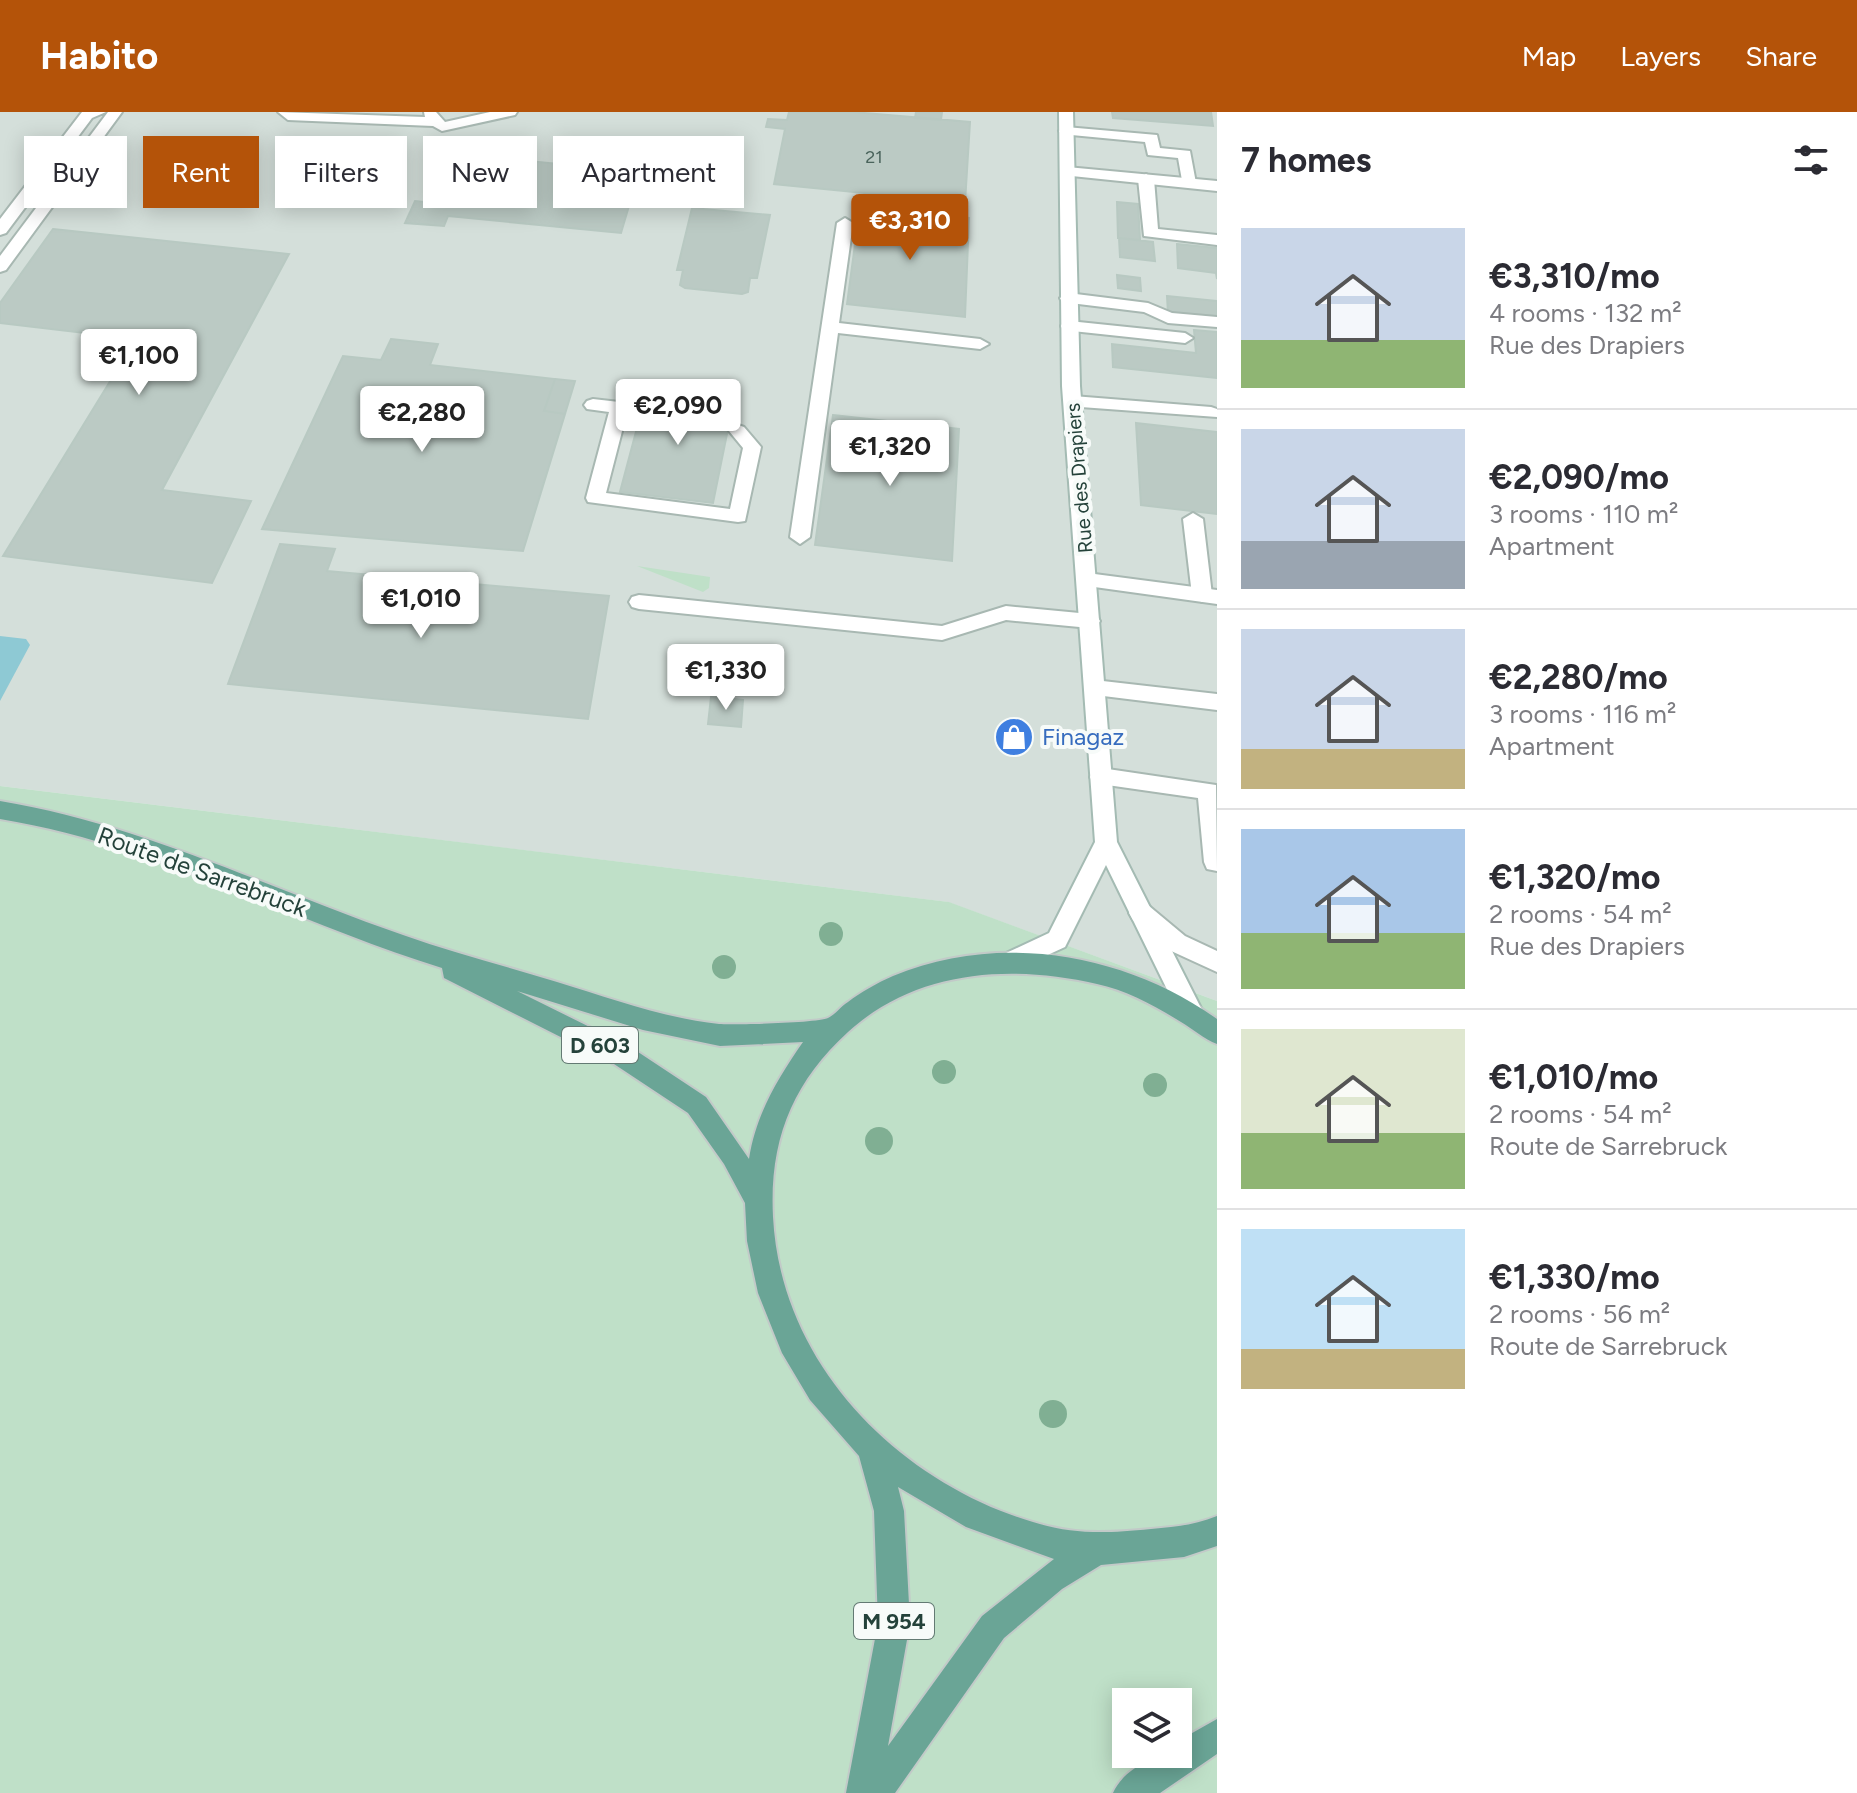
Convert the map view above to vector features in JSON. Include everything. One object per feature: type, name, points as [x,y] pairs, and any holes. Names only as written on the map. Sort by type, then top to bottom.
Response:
[{"type":"main road","name":"Route de Sarrebruck","points":[[0,810],[37,816],[149,849],[401,945],[643,1019],[720,1035],[827,1030]]},
{"type":"main road","name":"Route de Sarrebruck","points":[[401,945],[623,1056],[697,1105],[733,1155],[756,1196]]},
{"type":"main road","points":[[1217,1033],[1192,1014],[1103,975],[1013,961],[944,968],[880,991],[827,1030],[790,1076],[766,1132],[756,1196],[762,1261],[783,1326],[820,1391],[872,1449],[939,1499],[1016,1533],[1097,1550],[1193,1542],[1217,1531]]},
{"type":"main road","name":"M 954","points":[[863,1793],[894,1623],[889,1511],[872,1449]]},
{"type":"main road","points":[[875,1793],[993,1627],[1051,1578],[1097,1550]]},
{"type":"main road","points":[[1130,1793],[1217,1735]]},
{"type":"street","points":[[0,230],[87,115],[99,112]]},
{"type":"street","points":[[0,267],[115,112]]},
{"type":"street","points":[[285,112],[288,116],[433,117],[442,127],[510,112]]},
{"type":"street","points":[[1066,121],[1152,138],[1153,152],[1185,154],[1188,183]]},
{"type":"street","name":"Rue des Drapiers","points":[[1066,121],[1068,298],[1073,402],[1106,842],[1192,1014]]},
{"type":"street","points":[[1067,172],[1217,186]]},
{"type":"street","points":[[1146,179],[1150,233],[1217,240]]},
{"type":"street","points":[[800,537],[845,223]]},
{"type":"street","points":[[1068,298],[1148,308],[1168,318],[1217,322]]},
{"type":"street","points":[[1069,326],[1185,338]]},
{"type":"street","points":[[830,327],[980,344]]},
{"type":"street","points":[[1073,402],[1211,413]]},
{"type":"street","points":[[593,405],[619,408],[595,498],[738,516],[752,447],[738,431]]},
{"type":"street","points":[[1087,580],[1210,596],[1193,519]]},
{"type":"street","points":[[639,602],[942,633],[1006,613],[1090,621]]},
{"type":"street","points":[[1094,688],[1217,702]]},
{"type":"street","points":[[1101,777],[1213,791],[1215,862]]},
{"type":"street","points":[[1013,961],[1057,940],[1106,842]]},
{"type":"street","points":[[1141,913],[1177,943],[1217,962]]},
{"type":"shaded area","points":[[0,112],[1217,112],[1217,1001],[948,902],[0,786]]},
{"type":"green space","points":[[637,566],[710,577],[709,588],[703,592]]},
{"type":"green space","points":[[0,786],[949,902],[1217,1001],[1217,1793],[0,1793]]},
{"type":"water","points":[[0,636],[26,639],[30,645],[0,701]]},
{"type":"building","points":[[789,112],[853,112],[970,122],[965,203],[774,184],[785,129],[766,127],[768,119],[787,120]]},
{"type":"building","points":[[916,112],[942,112],[941,120],[915,118]]},
{"type":"building","points":[[1112,112],[1211,112],[1213,126],[1113,118]]},
{"type":"building","points":[[537,162],[553,163],[553,208],[628,208],[621,233],[448,216],[444,226],[405,223],[415,201],[423,202],[423,208],[537,208]]},
{"type":"building","points":[[1117,202],[1138,204],[1140,240],[1118,238]]},
{"type":"building","points":[[860,207],[969,218],[965,317],[847,304]]},
{"type":"building","points":[[692,208],[770,215],[757,278],[750,278],[748,292],[685,288],[680,285],[683,270],[677,270]]},
{"type":"building","points":[[53,229],[289,254],[162,490],[251,501],[212,583],[3,556],[136,339],[0,323],[0,303]]},
{"type":"building","points":[[1119,238],[1153,242],[1155,261],[1120,257]]},
{"type":"building","points":[[1177,244],[1217,248],[1217,279],[1216,273],[1178,268]]},
{"type":"building","points":[[1117,275],[1140,278],[1141,291],[1118,288]]},
{"type":"building","points":[[1167,296],[1217,301],[1217,318],[1168,313]]},
{"type":"building","points":[[1194,330],[1217,332],[1217,378],[1113,367],[1112,344],[1196,353]]},
{"type":"building","points":[[391,339],[438,344],[430,365],[555,379],[544,411],[565,414],[523,551],[262,529],[343,356],[381,360]]},
{"type":"building","points":[[555,379],[575,381],[565,414],[544,411]]},
{"type":"building","points":[[660,388],[722,395],[727,399],[723,418],[730,419],[713,503],[620,492],[642,409],[650,410],[654,391]]},
{"type":"building","points":[[833,415],[959,429],[952,561],[815,545]]},
{"type":"building","points":[[1136,423],[1217,432],[1217,514],[1141,505]]},
{"type":"building","points":[[280,544],[335,549],[327,571],[609,596],[588,719],[228,684]]},
{"type":"building","points":[[711,697],[743,700],[741,727],[708,724]]},
{"type":"place","name":"Finagaz","points":[[1014,737]]}]
